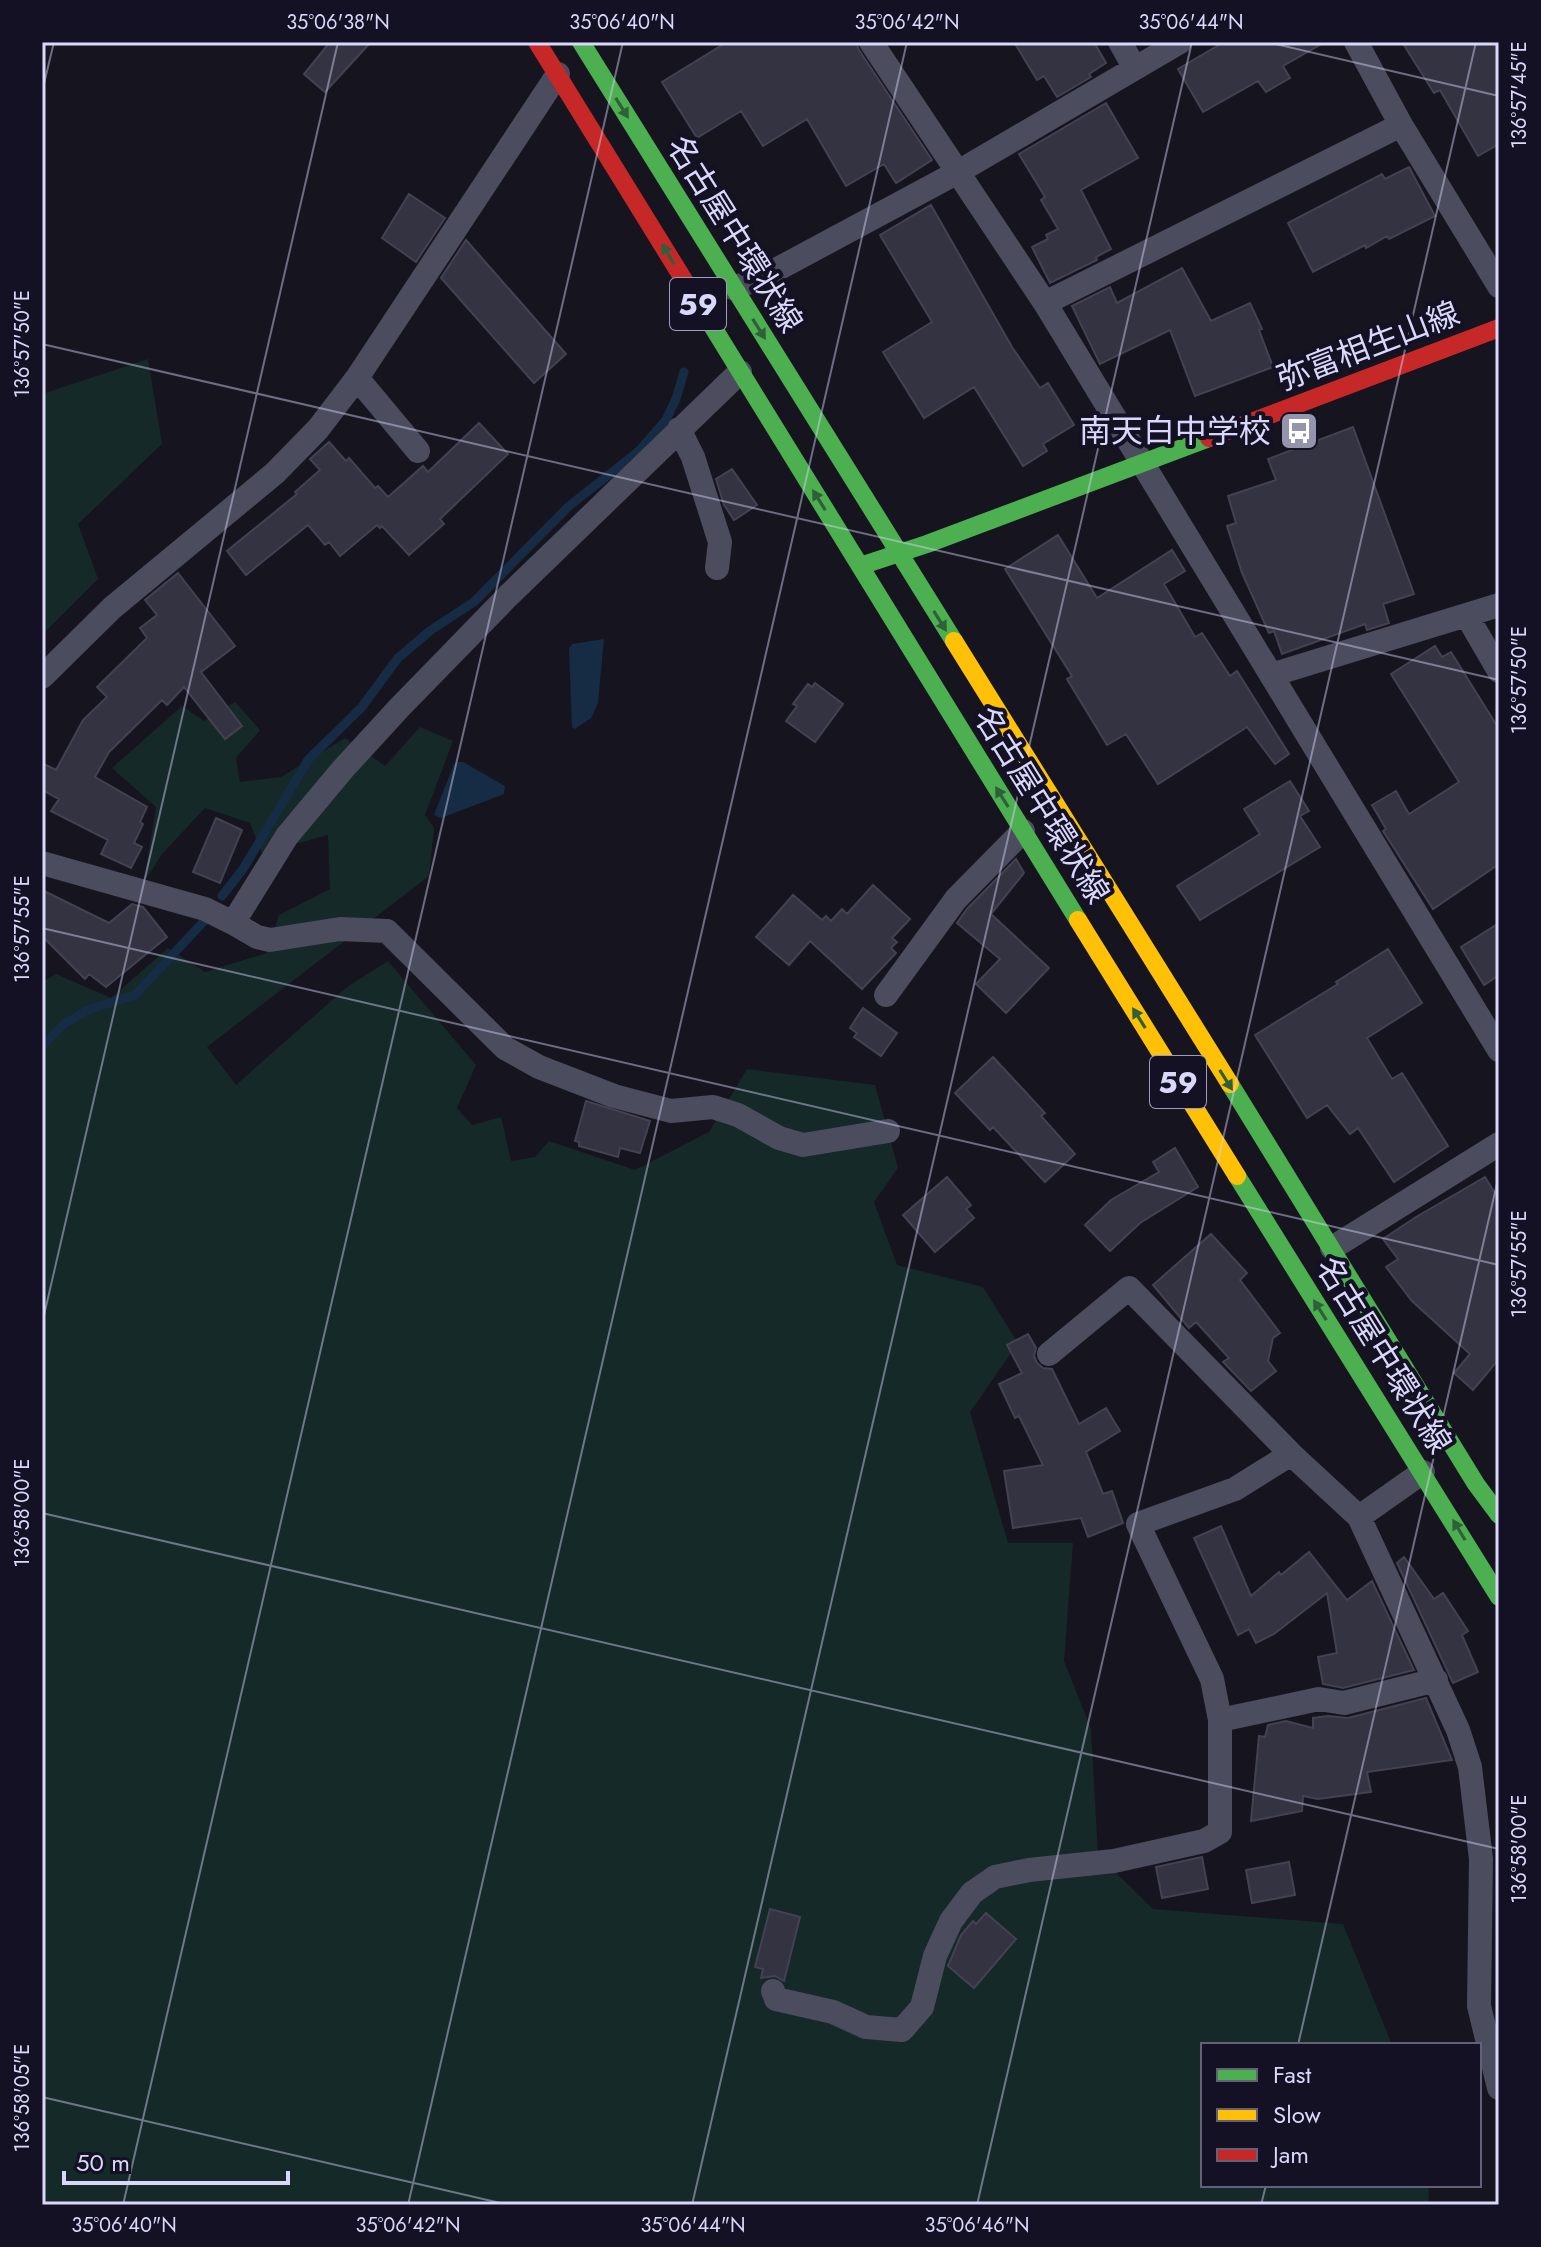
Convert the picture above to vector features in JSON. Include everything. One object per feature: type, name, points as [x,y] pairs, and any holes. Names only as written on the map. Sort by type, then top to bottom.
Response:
[{"type":"main road","name":"名古屋中環状線","points":[[537,42],[1499,1597]]},
{"type":"main road","name":"名古屋中環状線","points":[[581,42],[1476,1484],[1499,1515]]},
{"type":"main road","name":"弥富相生山線","points":[[860,566],[899,555],[970,525],[1145,463],[1499,328]]},
{"type":"street","points":[[871,42],[1045,303],[1145,463],[1499,1050]]},
{"type":"street","points":[[1120,42],[1134,67]]},
{"type":"street","points":[[733,288],[761,278],[958,172],[1180,42]]},
{"type":"street","points":[[1356,42],[1401,125],[1499,286]]},
{"type":"street","points":[[42,677],[112,608],[275,473],[318,429],[357,378],[558,74]]},
{"type":"street","points":[[1045,303],[1401,125]]},
{"type":"street","points":[[233,923],[287,836],[343,769],[497,607],[740,372]]},
{"type":"street","points":[[357,378],[418,451]]},
{"type":"street","points":[[679,429],[693,457],[720,542],[717,568]]},
{"type":"street","points":[[1271,675],[1499,605]]},
{"type":"street","points":[[1467,616],[1499,671]]},
{"type":"street","points":[[886,995],[956,899],[1023,831]]},
{"type":"street","points":[[42,863],[205,909],[257,937],[270,940],[340,929],[387,931],[505,1048],[539,1067],[614,1096],[671,1111],[713,1107],[738,1115],[779,1138],[803,1145],[888,1131]]},
{"type":"street","points":[[1332,1248],[1499,1144]]},
{"type":"street","points":[[1049,1354],[1129,1288],[1291,1454],[1359,1517],[1436,1680],[1470,1767],[1481,1859],[1479,2006],[1499,2088]]},
{"type":"street","points":[[773,1991],[776,1999],[833,2012],[866,2027],[902,2030],[922,2007],[935,1956],[951,1921],[972,1893],[995,1877],[1029,1870],[1114,1861],[1204,1841],[1220,1832],[1220,1720],[1212,1679],[1138,1524],[1235,1489],[1291,1454]]},
{"type":"street","points":[[1359,1517],[1423,1472]]},
{"type":"street","points":[[1220,1720],[1319,1699],[1344,1703],[1436,1680]]},
{"type":"green space","points":[[148,359],[162,444],[78,524],[98,579],[42,635],[42,394]]},
{"type":"green space","points":[[235,702],[260,730],[236,758],[240,782],[281,777],[345,738],[385,766],[420,727],[453,741],[425,815],[434,828],[429,876],[207,1047],[236,1085],[347,987],[388,961],[476,1065],[457,1108],[472,1125],[501,1117],[511,1161],[535,1157],[549,1141],[635,1170],[709,1132],[747,1069],[875,1085],[898,1168],[874,1202],[897,1265],[983,1287],[1018,1343],[970,1412],[1008,1543],[1073,1543],[1064,1661],[1091,1729],[1098,1855],[1153,1909],[1343,1924],[1391,2043],[1201,2043],[1201,2187],[1429,2187],[1428,2205],[42,2205],[42,982],[56,974],[111,998],[168,948],[205,972],[267,953],[279,915],[330,889],[328,835],[262,853],[250,823],[205,808],[162,854],[144,882],[156,807],[112,768],[182,706],[204,721]]},
{"type":"water","points":[[604,639],[598,703],[591,718],[575,729],[572,727],[569,649],[572,644]]},
{"type":"water","points":[[458,762],[505,786],[504,794],[441,818],[434,815],[454,764]]},
{"type":"building","points":[[330,42],[371,42],[325,92],[304,74]]},
{"type":"building","points":[[727,42],[856,42],[932,160],[896,183],[884,164],[846,186],[807,119],[763,146],[741,111],[697,138],[662,82]]},
{"type":"building","points":[[1014,42],[1094,42],[1106,63],[1089,74],[1091,77],[1057,97],[1044,76],[1037,80]]},
{"type":"building","points":[[1224,42],[1325,42],[1283,66],[1290,78],[1266,92],[1258,81],[1203,112],[1178,69]]},
{"type":"building","points":[[1402,42],[1499,42],[1499,144],[1478,156],[1440,90],[1434,93]]},
{"type":"building","points":[[1106,103],[1138,158],[1081,190],[1111,249],[1096,257],[1097,260],[1050,283],[1032,247],[1048,239],[1046,235],[1058,229],[1041,200],[1045,197],[1019,154]]},
{"type":"building","points":[[1409,167],[1435,216],[1389,239],[1387,236],[1366,248],[1365,245],[1313,272],[1288,223],[1382,174],[1385,179]]},
{"type":"building","points":[[409,194],[445,218],[416,262],[382,238]]},
{"type":"building","points":[[931,205],[1012,347],[1040,388],[1048,383],[1074,425],[1043,444],[1047,451],[1023,466],[974,387],[924,418],[883,352],[932,322],[880,235]]},
{"type":"building","points":[[466,240],[566,354],[534,383],[441,278]]},
{"type":"building","points":[[1182,268],[1211,321],[1250,303],[1262,329],[1259,330],[1273,367],[1195,396],[1170,330],[1100,364],[1072,306],[1110,287],[1117,303]]},
{"type":"building","points":[[479,423],[508,454],[440,519],[444,524],[409,555],[382,526],[377,525],[340,556],[329,542],[325,545],[308,525],[246,575],[227,551],[297,494],[295,492],[320,470],[310,459],[329,442],[388,497],[423,466],[428,472]]},
{"type":"building","points":[[1353,427],[1414,594],[1383,604],[1389,623],[1367,630],[1365,624],[1282,654],[1274,631],[1269,633],[1242,573],[1227,526],[1236,523],[1228,496],[1276,480],[1268,459]]},
{"type":"building","points":[[732,469],[757,505],[734,520],[724,505],[716,479]]},
{"type":"building","points":[[1058,535],[1097,598],[1172,550],[1185,571],[1164,584],[1195,637],[1202,633],[1230,676],[1237,671],[1289,754],[1275,764],[1247,727],[1158,784],[1126,734],[1107,745],[1067,679],[1072,676],[1005,569]]},
{"type":"building","points":[[178,573],[235,646],[201,672],[242,726],[225,739],[184,687],[167,705],[162,700],[109,752],[95,777],[147,807],[134,843],[142,847],[131,868],[101,854],[108,840],[51,811],[59,799],[42,790],[42,763],[56,770],[83,720],[107,697],[97,687],[147,638],[140,628],[157,615],[145,600]]},
{"type":"building","points":[[1435,646],[1442,657],[1451,652],[1499,729],[1499,864],[1433,909],[1383,831],[1386,829],[1372,805],[1396,791],[1409,814],[1459,782],[1391,674]]},
{"type":"building","points":[[815,683],[843,704],[815,742],[786,721],[797,706],[793,704],[808,684],[812,687]]},
{"type":"building","points":[[1290,781],[1309,811],[1300,816],[1320,847],[1200,920],[1177,886],[1260,834],[1244,809]]},
{"type":"building","points":[[216,818],[242,830],[220,883],[193,872]]},
{"type":"building","points":[[1016,859],[1024,873],[991,914],[1049,968],[1006,1013],[976,984],[1000,959],[957,923]]},
{"type":"building","points":[[873,885],[910,919],[892,938],[897,942],[891,948],[896,953],[862,989],[810,941],[789,965],[756,937],[793,895],[822,920],[826,916],[831,921],[842,909],[847,914]]},
{"type":"building","points":[[42,890],[109,923],[132,904],[143,907],[167,937],[106,987],[89,974],[85,979],[42,936]]},
{"type":"building","points":[[1499,923],[1499,975],[1484,985],[1461,947]]},
{"type":"building","points":[[1388,949],[1422,1003],[1367,1038],[1392,1079],[1402,1073],[1448,1146],[1394,1182],[1358,1128],[1350,1134],[1327,1105],[1307,1118],[1255,1035]]},
{"type":"building","points":[[863,1008],[897,1033],[881,1056],[854,1037],[857,1033],[850,1028]]},
{"type":"building","points":[[993,1057],[1045,1113],[1041,1116],[1075,1154],[1045,1182],[993,1127],[990,1130],[955,1093]]},
{"type":"building","points":[[586,1101],[650,1121],[640,1153],[620,1148],[618,1157],[579,1146],[579,1142],[575,1141]]},
{"type":"building","points":[[1175,1148],[1198,1187],[1140,1223],[1110,1251],[1085,1225],[1111,1200],[1159,1172],[1153,1162]]},
{"type":"building","points":[[947,1177],[971,1205],[966,1209],[974,1218],[935,1252],[903,1215]]},
{"type":"building","points":[[1485,1177],[1499,1200],[1499,1359],[1473,1390],[1454,1373],[1470,1354],[1412,1301],[1386,1267],[1398,1259],[1383,1239]]},
{"type":"building","points":[[1211,1234],[1247,1273],[1240,1280],[1280,1333],[1273,1338],[1268,1361],[1276,1371],[1251,1391],[1223,1362],[1229,1358],[1196,1322],[1189,1328],[1153,1285]]},
{"type":"building","points":[[1028,1334],[1036,1348],[1034,1356],[1037,1363],[1043,1368],[1052,1369],[1079,1424],[1106,1408],[1120,1431],[1086,1452],[1103,1494],[1112,1491],[1123,1523],[1088,1537],[1081,1518],[1013,1528],[1004,1471],[1043,1465],[999,1384],[1022,1373],[1007,1345]]},
{"type":"building","points":[[1221,1526],[1251,1596],[1309,1552],[1347,1600],[1372,1581],[1414,1670],[1343,1688],[1323,1684],[1318,1657],[1337,1653],[1327,1593],[1274,1634],[1256,1643],[1249,1629],[1238,1635],[1194,1538]]},
{"type":"building","points":[[1404,1557],[1434,1599],[1443,1593],[1468,1631],[1462,1635],[1478,1672],[1453,1683],[1397,1563]]},
{"type":"building","points":[[1426,1698],[1452,1760],[1367,1772],[1371,1792],[1318,1799],[1303,1796],[1302,1811],[1251,1821],[1259,1736],[1265,1737],[1268,1725],[1286,1721],[1313,1728],[1313,1718],[1348,1718]]},
{"type":"building","points":[[1202,1857],[1208,1889],[1162,1898],[1156,1867]]},
{"type":"building","points":[[1289,1862],[1295,1895],[1252,1903],[1246,1870]]},
{"type":"building","points":[[770,1909],[800,1917],[784,1981],[775,1976],[761,1978],[763,1969],[755,1967]]},
{"type":"building","points":[[986,1913],[1016,1939],[974,1988],[948,1966],[961,1935],[973,1921],[976,1924]]},
{"type":"waterway","points":[[222,896],[243,869],[308,760],[361,708],[398,658],[431,630],[474,602],[569,506],[639,451],[666,420],[684,372]]},
{"type":"waterway","points":[[42,1046],[64,1024],[88,1010],[135,995],[206,919]]},
{"type":"traffic: fast","points":[[581,42],[954,641]]},
{"type":"traffic: fast","points":[[695,298],[1078,920]]},
{"type":"traffic: fast","points":[[860,566],[927,544],[1209,438]]},
{"type":"traffic: fast","points":[[1230,1084],[1476,1484],[1499,1515]]},
{"type":"traffic: fast","points":[[1237,1176],[1499,1597]]},
{"type":"traffic: slow","points":[[954,641],[1230,1084]]},
{"type":"traffic: slow","points":[[1078,920],[1237,1176]]},
{"type":"traffic: jam","points":[[537,42],[695,298]]},
{"type":"traffic: jam","points":[[1209,438],[1499,328]]},
{"type":"place","name":"南天白中学校","points":[[1299,431]]}]
